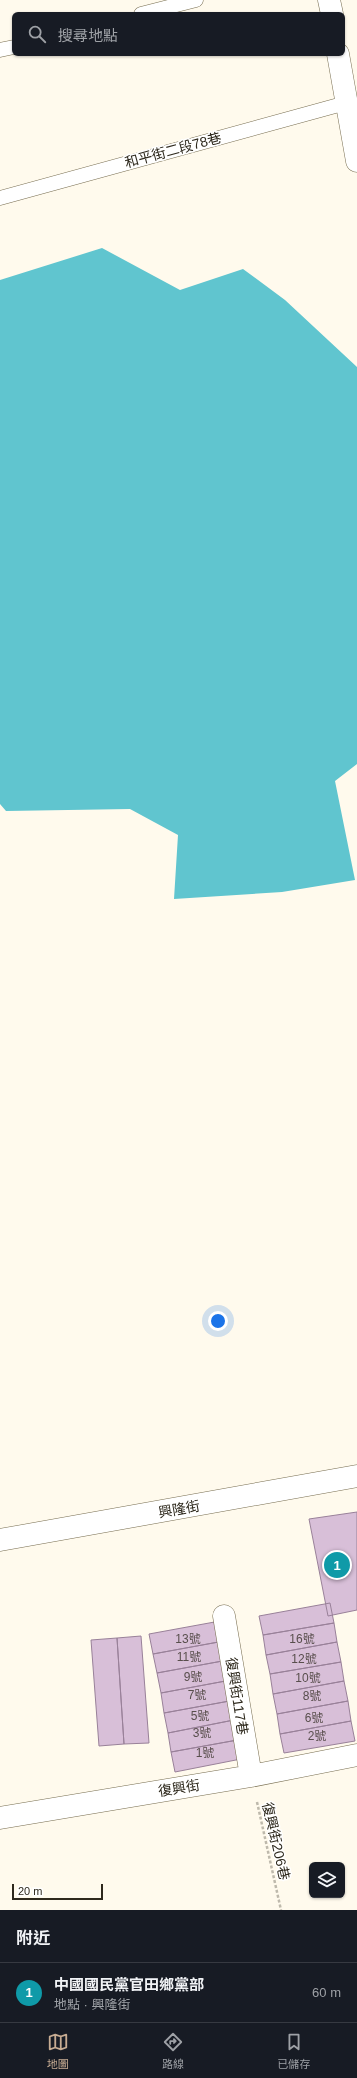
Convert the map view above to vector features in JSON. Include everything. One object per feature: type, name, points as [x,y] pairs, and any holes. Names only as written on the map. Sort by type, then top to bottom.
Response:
[{"type":"street","points":[[329,0],[332,12]]},
{"type":"street","points":[[338,56],[357,161]]},
{"type":"street","name":"興隆街","points":[[0,1540],[357,1476]]},
{"type":"street","name":"復興街117巷","points":[[224,1616],[251,1776]]},
{"type":"street","name":"復興街","points":[[0,1818],[251,1776],[357,1755]]},
{"type":"lane","points":[[149,12],[196,0]]},
{"type":"lane","points":[[0,50],[12,47]]},
{"type":"lane","name":"和平街二段78巷","points":[[0,198],[346,103]]},
{"type":"path","name":"復興街206巷","points":[[251,1776],[282,1910]]},
{"type":"water","points":[[102,248],[180,290],[243,269],[285,300],[357,367],[357,764],[335,781],[355,880],[282,892],[174,899],[178,835],[130,809],[6,811],[0,804],[0,280]]},
{"type":"building","points":[[357,1512],[357,1610],[328,1616],[309,1519]]},
{"type":"building","points":[[330,1603],[334,1623],[263,1635],[259,1616]]},
{"type":"building","points":[[220,1621],[224,1641],[153,1654],[149,1634]]},
{"type":"building","points":[[334,1623],[337,1642],[266,1655],[263,1635]]},
{"type":"building","points":[[141,1636],[149,1743],[124,1744],[117,1638]]},
{"type":"building","points":[[117,1638],[124,1744],[99,1746],[91,1640]]},
{"type":"building","points":[[224,1641],[228,1660],[157,1673],[153,1654]]},
{"type":"building","points":[[337,1642],[341,1662],[270,1674],[266,1655]]},
{"type":"building","points":[[228,1660],[231,1680],[161,1693],[157,1673]]},
{"type":"building","points":[[341,1662],[344,1681],[273,1694],[270,1674]]},
{"type":"building","points":[[231,1680],[235,1700],[164,1713],[161,1693]]},
{"type":"building","points":[[344,1681],[348,1701],[277,1714],[273,1694]]},
{"type":"building","points":[[235,1700],[239,1719],[168,1733],[164,1713]]},
{"type":"building","points":[[348,1701],[351,1721],[280,1734],[277,1714]]},
{"type":"building","points":[[239,1719],[243,1739],[171,1752],[168,1733]]},
{"type":"building","points":[[351,1721],[355,1741],[284,1753],[280,1734]]},
{"type":"building","points":[[243,1739],[246,1758],[175,1772],[171,1752]]},
{"type":"place","name":"中國國民黨官田鄉黨部","points":[[337,1565]]}]
